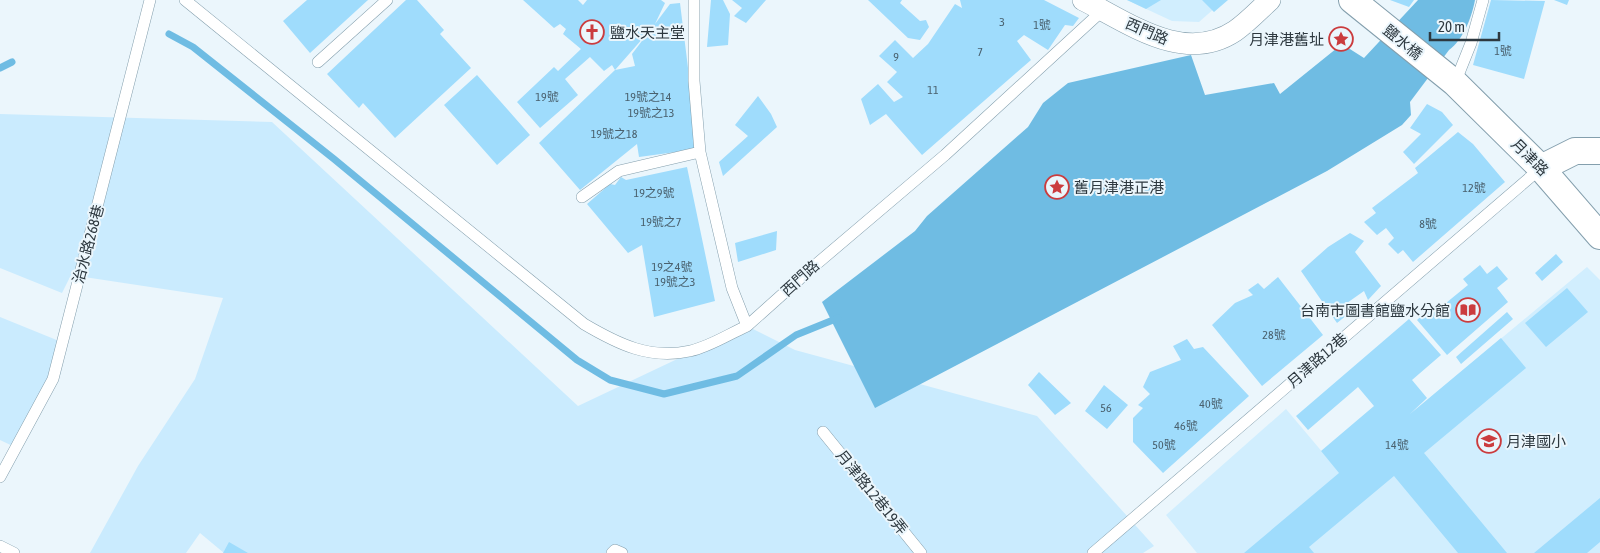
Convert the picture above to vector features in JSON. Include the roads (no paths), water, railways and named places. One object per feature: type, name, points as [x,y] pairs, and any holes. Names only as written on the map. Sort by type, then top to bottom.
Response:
[{"type":"street","name":"西門路","points":[[1083,0],[1153,36],[1170,42],[1191,44],[1214,41],[1237,30],[1270,0]]},
{"type":"street","name":"鹽水橋","points":[[1352,0],[1455,83]]},
{"type":"street","name":"月津路","points":[[1455,83],[1541,168],[1600,236]]},
{"type":"street","points":[[1541,168],[1575,152],[1600,151]]},
{"type":"lane","name":"治水路268巷","points":[[0,477],[53,379],[150,0]]},
{"type":"lane","name":"西門路","points":[[185,0],[540,290],[592,329],[615,342],[638,351],[661,354],[691,351],[747,326],[813,267],[945,155],[1103,10]]},
{"type":"lane","points":[[318,62],[388,0]]},
{"type":"lane","points":[[694,0],[694,81],[700,152],[732,288],[747,326]]},
{"type":"lane","points":[[1455,83],[1471,43],[1483,0]]},
{"type":"lane","points":[[582,197],[619,171],[700,152]]},
{"type":"lane","name":"月津路12巷","points":[[1093,553],[1541,168]]},
{"type":"lane","name":"月津路12巷19弄","points":[[823,432],[921,553]]},
{"type":"lane","points":[[0,546],[14,553]]},
{"type":"lane","points":[[612,553],[615,550],[622,553]]},
{"type":"water","points":[[1418,0],[1475,0],[1472,14],[1463,34],[1410,102],[1411,115],[1402,125],[1327,171],[875,408],[822,302],[915,231],[927,216],[1028,127],[1043,103],[1068,83],[1191,55],[1205,95],[1274,83],[1280,94],[1342,44],[1364,58]]},
{"type":"waterway","points":[[169,34],[193,47],[334,159],[577,360],[610,380],[664,394],[737,376],[796,335],[838,318]]},
{"type":"waterway","points":[[0,68],[12,62]]},
{"type":"place","name":"鹽水天主堂","points":[[592,32]]},
{"type":"place","name":"月津港舊址","points":[[1341,39]]},
{"type":"place","name":"舊月津港正港","points":[[1057,187]]},
{"type":"place","name":"台南市圖書館鹽水分館","points":[[1468,310]]},
{"type":"place","name":"月津國小","points":[[1489,441]]}]
